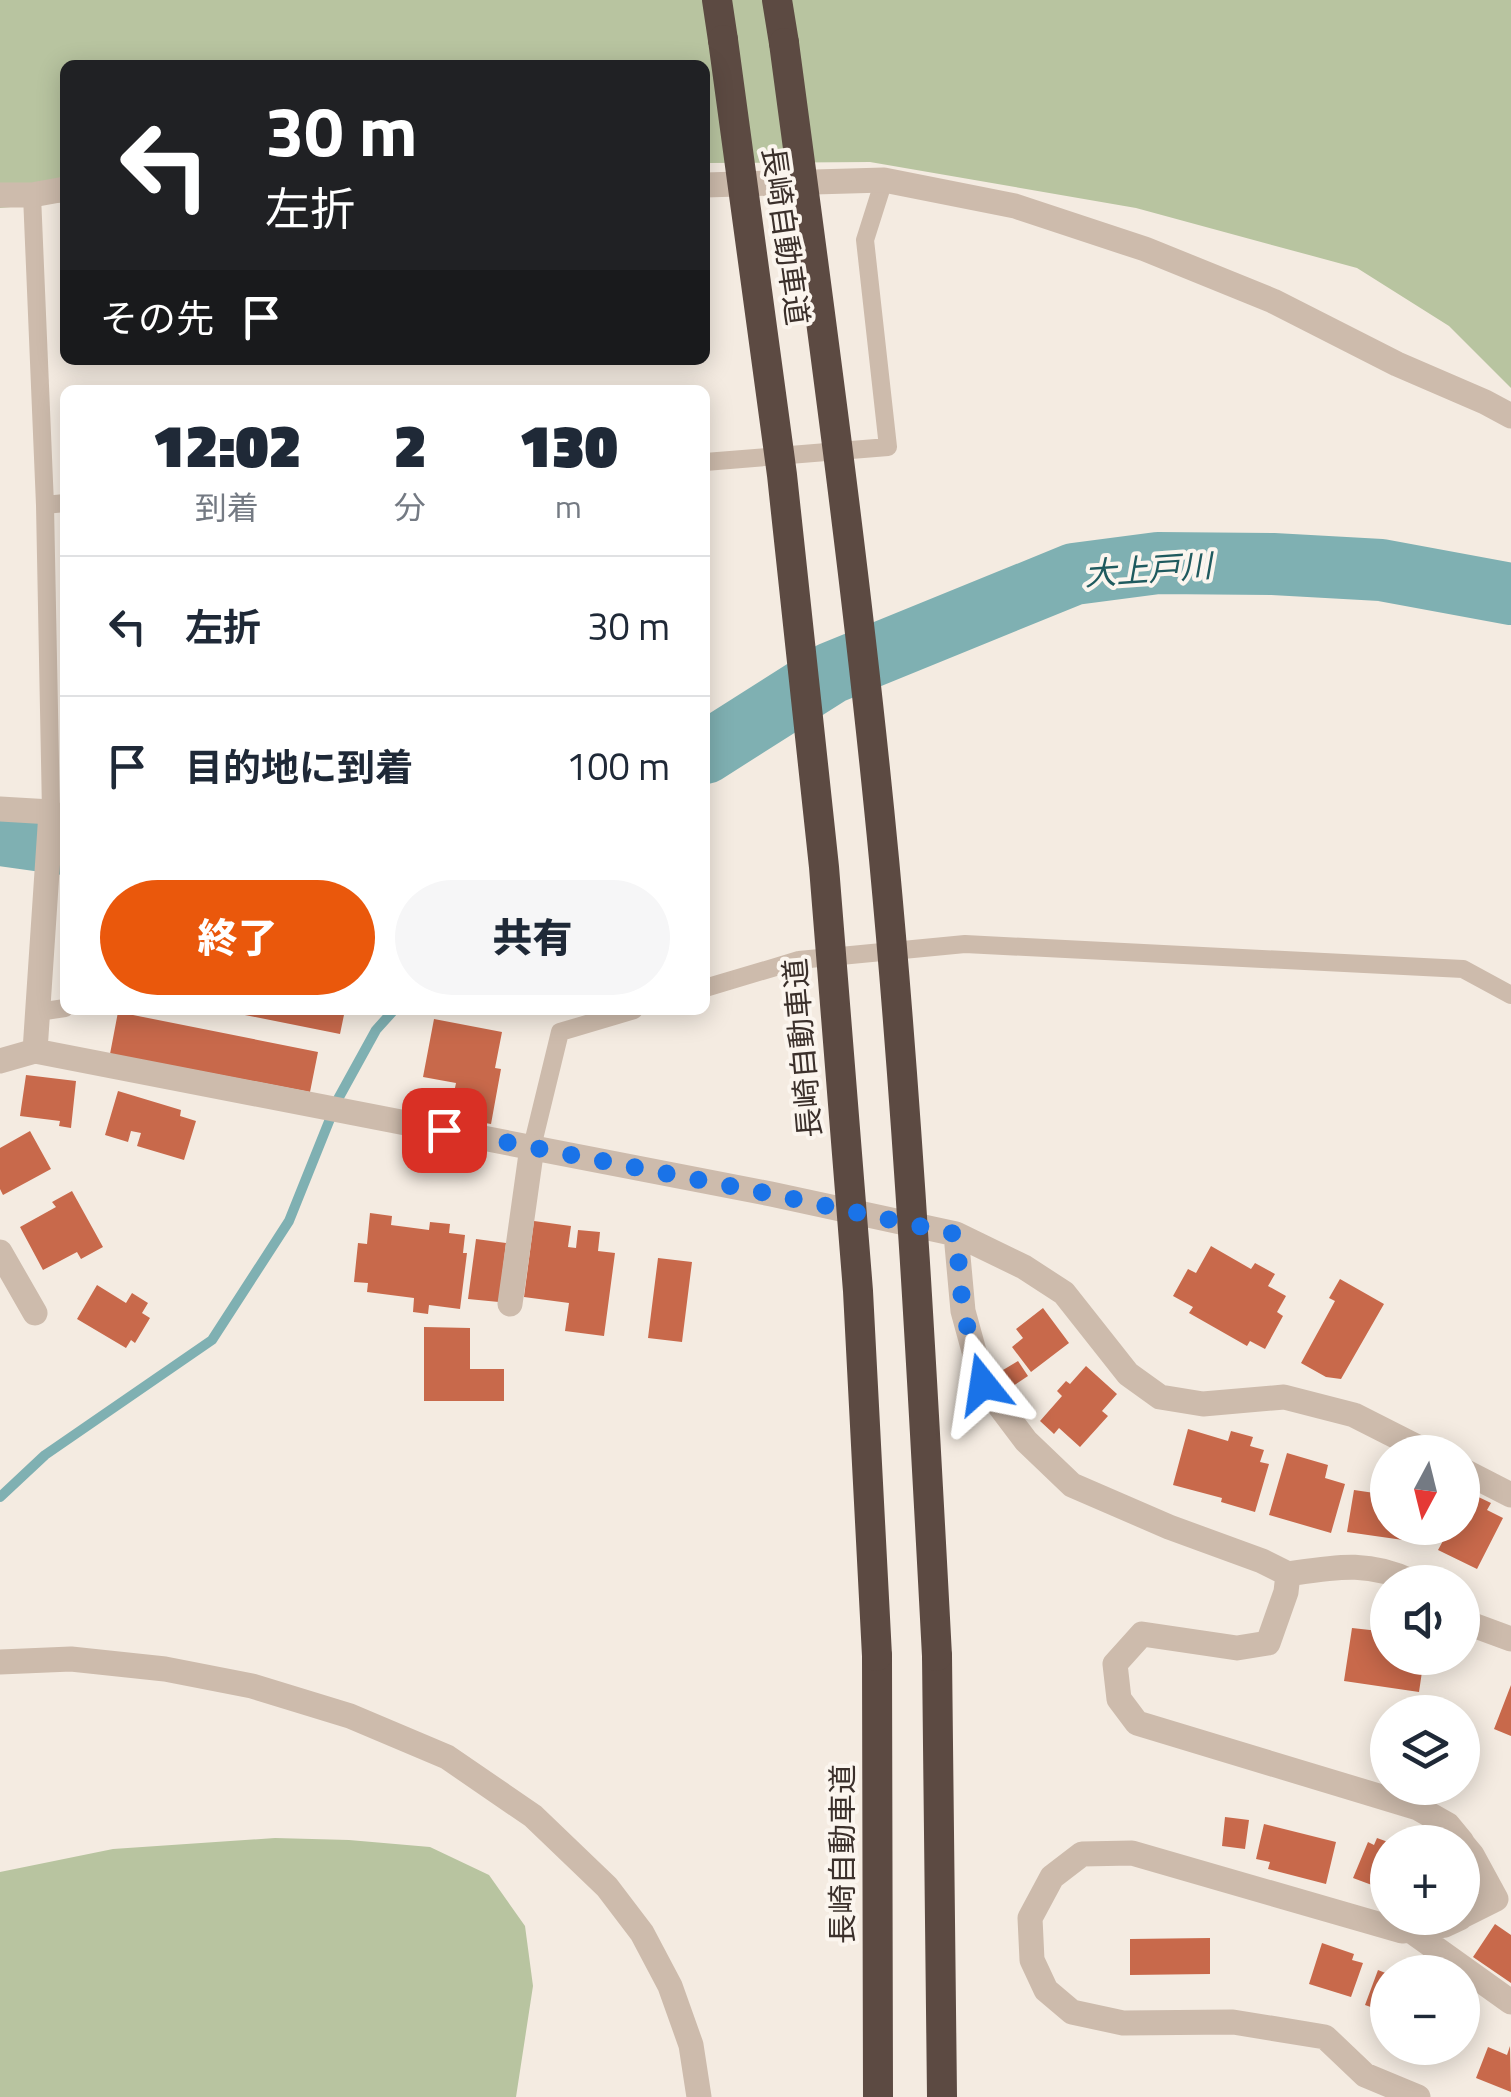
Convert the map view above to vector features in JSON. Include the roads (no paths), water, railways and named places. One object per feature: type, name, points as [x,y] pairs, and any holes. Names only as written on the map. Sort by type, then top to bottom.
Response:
[{"type":"highway","name":"長崎自動車道","points":[[716,0],[782,475],[824,867],[858,1291],[877,1656],[878,2097]]},
{"type":"highway","name":"長崎自動車道","points":[[777,0],[840,468],[884,860],[917,1290],[937,1656],[942,2097]]},
{"type":"street","points":[[710,185],[884,180],[1015,206],[1144,249],[1273,301],[1511,416]]},
{"type":"street","points":[[0,195],[60,190]]},
{"type":"street","points":[[0,809],[51,812],[35,1051]]},
{"type":"street","points":[[0,1061],[35,1051],[771,1194],[956,1234],[1024,1266],[1064,1293],[1128,1374],[1160,1396],[1202,1404],[1284,1397],[1354,1415],[1394,1435]]},
{"type":"street","points":[[510,1304],[532,1147]]},
{"type":"street","points":[[956,1234],[963,1311],[983,1384],[1026,1441],[1072,1485],[1168,1527],[1262,1560],[1288,1574],[1345,1566],[1370,1569]]},
{"type":"street","points":[[0,1252],[34,1313]]},
{"type":"street","points":[[1480,1479],[1511,1495]]},
{"type":"street","points":[[1288,1574],[1286,1592],[1268,1642],[1237,1648],[1142,1634],[1116,1664],[1118,1699],[1136,1722],[1418,1808],[1448,1825]]},
{"type":"street","points":[[1480,1628],[1511,1639]]},
{"type":"street","points":[[0,1662],[71,1659],[166,1669],[252,1686],[350,1716],[447,1757],[533,1816],[607,1887],[642,1933],[670,1986],[691,2045],[699,2097]]},
{"type":"street","points":[[1370,1923],[1132,1853],[1082,1854],[1052,1876],[1030,1918],[1032,1960],[1046,1990],[1072,2012],[1122,2023],[1233,2022],[1325,2038],[1365,2075],[1418,2097]]},
{"type":"street","points":[[1480,1867],[1504,1902],[1480,1910]]},
{"type":"street","points":[[1417,1935],[1511,2002]]},
{"type":"lane","points":[[710,462],[888,447],[865,240],[884,180]]},
{"type":"lane","points":[[32,195],[45,504],[51,812]]},
{"type":"lane","points":[[45,504],[60,503]]},
{"type":"lane","points":[[710,987],[799,960],[965,944],[1463,969],[1511,995]]},
{"type":"lane","points":[[38,1012],[60,1009]]},
{"type":"lane","points":[[532,1147],[560,1032],[617,1015]]},
{"type":"waterway","name":"大上戸川","points":[[710,750],[831,673],[1074,574],[1158,563],[1273,564],[1381,570],[1511,594]]},
{"type":"waterway","name":"大上戸川","points":[[0,835],[60,843]]},
{"type":"waterway","points":[[0,1497],[45,1455],[212,1340],[289,1221],[338,1099],[376,1030],[390,1015]]}]
